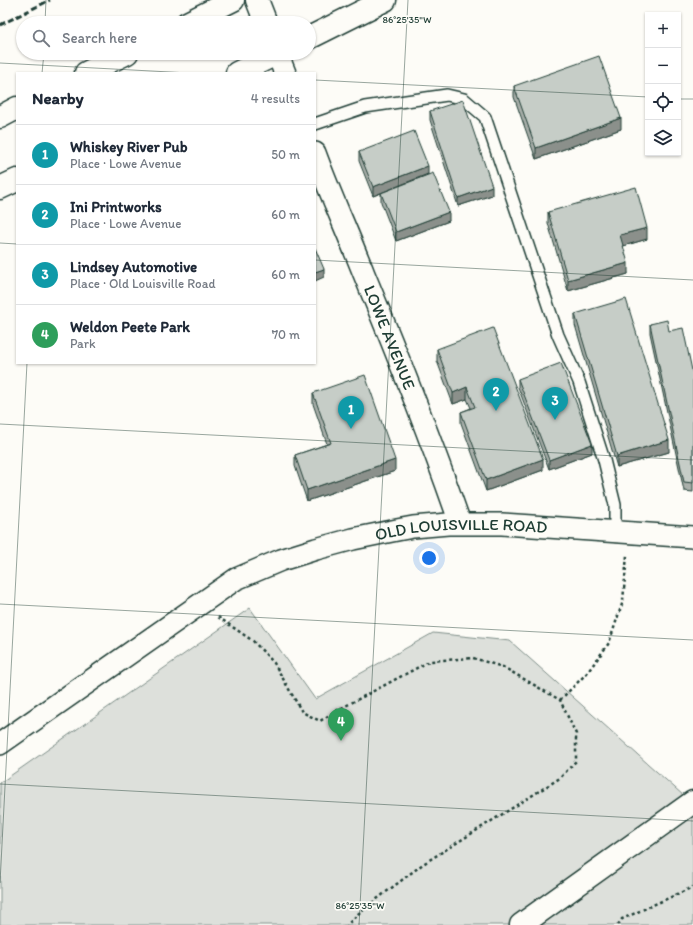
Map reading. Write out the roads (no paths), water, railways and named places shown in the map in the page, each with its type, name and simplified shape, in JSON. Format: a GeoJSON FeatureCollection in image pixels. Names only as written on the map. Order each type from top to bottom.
{"type":"FeatureCollection","features":[{"type":"Feature","properties":{"kind":"main road"},"geometry":{"type":"LineString","coordinates":[[201,16],[233,0]]}},
{"type":"Feature","properties":{"kind":"main road"},"geometry":{"type":"LineString","coordinates":[[257,0],[263,16]]}},
{"type":"Feature","properties":{"kind":"main road"},"geometry":{"type":"LineString","coordinates":[[316,34],[385,0]]}},
{"type":"Feature","properties":{"kind":"main road"},"geometry":{"type":"LineString","coordinates":[[88,72],[113,60]]}},
{"type":"Feature","properties":{"kind":"main road"},"geometry":{"type":"LineString","coordinates":[[239,72],[263,60]]}},
{"type":"Feature","properties":{"kind":"main road"},"geometry":{"type":"LineString","coordinates":[[0,117],[16,109]]}},
{"type":"Feature","properties":{"kind":"main road"},"geometry":{"type":"LineString","coordinates":[[0,188],[16,180]]}},
{"type":"Feature","properties":{"kind":"main road"},"geometry":{"type":"LineString","coordinates":[[521,925],[693,802]]}},
{"type":"Feature","properties":{"kind":"street"},"geometry":{"type":"LineString","coordinates":[[280,60],[285,72]]}},
{"type":"Feature","properties":{"kind":"street","name":"LOWE AVENUE"},"geometry":{"type":"LineString","coordinates":[[316,156],[415,402],[444,476],[460,523]]}},
{"type":"Feature","properties":{"kind":"street","name":"OLD LOUISVILLE ROAD"},"geometry":{"type":"LineString","coordinates":[[0,744],[236,579],[281,560],[316,549],[353,539],[413,527],[460,523],[502,524],[693,538]]}},
{"type":"Feature","properties":{"kind":"lane"},"geometry":{"type":"LineString","coordinates":[[316,124],[365,107],[447,95],[464,99],[485,117],[558,335],[579,382],[604,460],[615,505],[615,532]]}},
{"type":"Feature","properties":{"kind":"railway"},"geometry":{"type":"LineString","coordinates":[[18,16],[50,0]]}},
{"type":"Feature","properties":{"kind":"railway"},"geometry":{"type":"LineString","coordinates":[[0,25],[16,17]]}},
{"type":"Feature","properties":{"kind":"place","name":"Ini Printworks"},"geometry":{"type":"Point","coordinates":[496,411]}},
{"type":"Feature","properties":{"kind":"place","name":"Lindsey Automotive"},"geometry":{"type":"Point","coordinates":[555,420]}},
{"type":"Feature","properties":{"kind":"place","name":"Whiskey River Pub"},"geometry":{"type":"Point","coordinates":[351,429]}},
{"type":"Feature","properties":{"kind":"place","name":"Weldon Peete Park"},"geometry":{"type":"Point","coordinates":[341,741]}}]}
